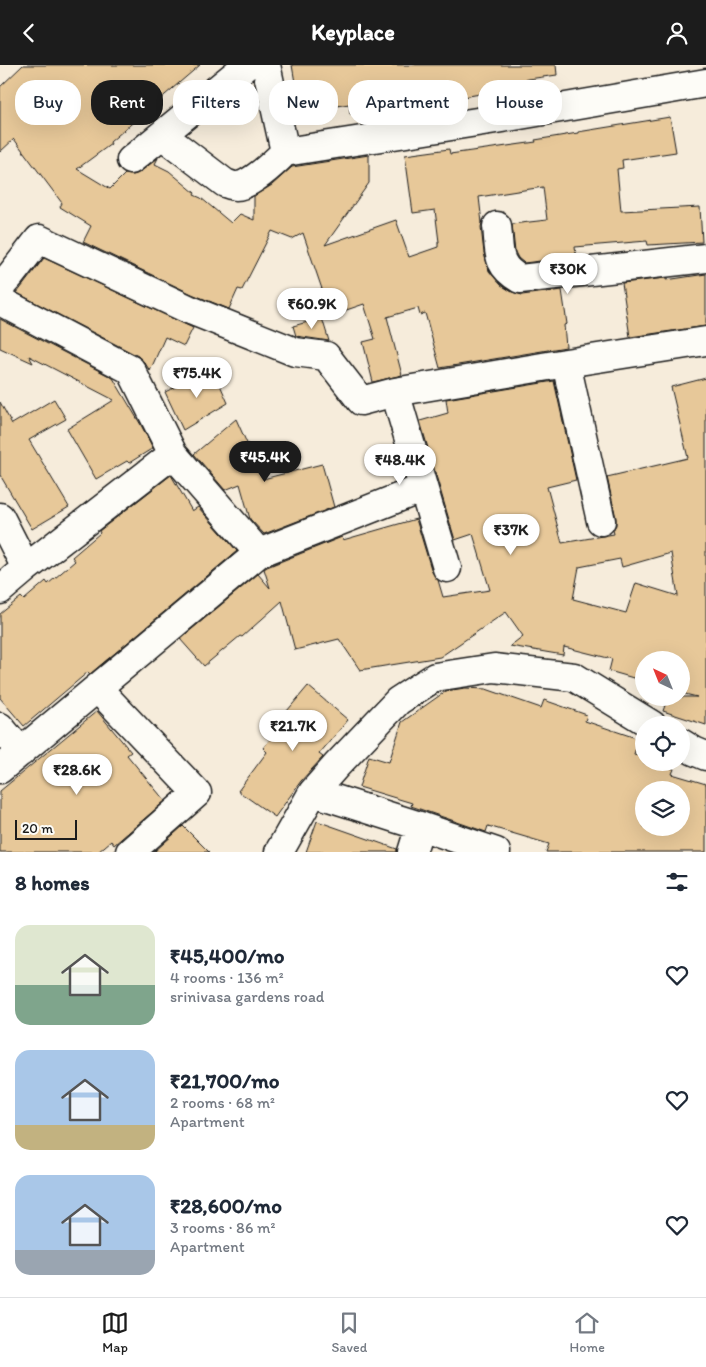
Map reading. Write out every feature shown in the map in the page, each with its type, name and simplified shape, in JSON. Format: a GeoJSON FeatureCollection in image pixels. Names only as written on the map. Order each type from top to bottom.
{"type":"FeatureCollection","features":[{"type":"Feature","properties":{"kind":"street"},"geometry":{"type":"LineString","coordinates":[[131,159],[247,65]]}},
{"type":"Feature","properties":{"kind":"street"},"geometry":{"type":"LineString","coordinates":[[266,65],[285,152]]}},
{"type":"Feature","properties":{"kind":"street"},"geometry":{"type":"LineString","coordinates":[[162,135],[225,183],[236,186],[248,182],[272,166],[285,152],[496,119],[706,83]]}},
{"type":"Feature","properties":{"kind":"street"},"geometry":{"type":"LineString","coordinates":[[497,226],[501,261],[505,269],[520,279],[706,258]]}},
{"type":"Feature","properties":{"kind":"street"},"geometry":{"type":"LineString","coordinates":[[0,287],[39,239],[188,309],[295,352],[326,356],[361,401],[395,392],[706,341]]}},
{"type":"Feature","properties":{"kind":"street"},"geometry":{"type":"LineString","coordinates":[[0,301],[131,370],[173,454],[259,553]]}},
{"type":"Feature","properties":{"kind":"street"},"geometry":{"type":"LineString","coordinates":[[566,363],[601,521]]}},
{"type":"Feature","properties":{"kind":"street"},"geometry":{"type":"LineString","coordinates":[[395,392],[447,569]]}},
{"type":"Feature","properties":{"kind":"street"},"geometry":{"type":"LineString","coordinates":[[0,590],[173,454]]}},
{"type":"Feature","properties":{"kind":"street"},"geometry":{"type":"LineString","coordinates":[[0,769],[259,553],[423,488]]}},
{"type":"Feature","properties":{"kind":"street"},"geometry":{"type":"LineString","coordinates":[[0,517],[26,568]]}},
{"type":"Feature","properties":{"kind":"street"},"geometry":{"type":"LineString","coordinates":[[279,852],[313,793],[336,766],[398,701],[435,677],[494,668],[574,677],[637,716]]}},
{"type":"Feature","properties":{"kind":"street"},"geometry":{"type":"LineString","coordinates":[[98,689],[197,793],[130,852]]}},
{"type":"Feature","properties":{"kind":"street"},"geometry":{"type":"LineString","coordinates":[[0,727],[21,752]]}},
{"type":"Feature","properties":{"kind":"street"},"geometry":{"type":"LineString","coordinates":[[690,749],[706,756]]}},
{"type":"Feature","properties":{"kind":"street"},"geometry":{"type":"LineString","coordinates":[[313,793],[496,852]]}},
{"type":"Feature","properties":{"kind":"street"},"geometry":{"type":"LineString","coordinates":[[412,852],[420,826]]}},
{"type":"Feature","properties":{"kind":"building"},"geometry":{"type":"Polygon","coordinates":[[[23,65],[200,65],[182,80],[173,80],[173,88],[163,97],[163,80],[91,80],[91,125],[130,125],[110,142],[111,144],[77,169],[110,189],[125,174],[133,175],[140,172],[158,158],[155,164],[169,171],[195,193],[194,195],[201,198],[231,223],[240,214],[254,220],[254,196],[272,185],[292,167],[369,155],[369,183],[325,245],[396,220],[409,257],[438,247],[439,242],[435,210],[413,213],[405,155],[449,149],[450,154],[536,142],[535,140],[670,117],[676,152],[622,160],[623,168],[617,169],[621,211],[700,207],[702,242],[648,245],[647,241],[575,247],[576,255],[524,263],[515,252],[512,224],[547,220],[543,187],[479,197],[484,253],[489,271],[501,285],[512,292],[522,295],[562,290],[567,324],[564,325],[566,347],[440,368],[425,313],[420,315],[418,308],[387,317],[402,375],[373,382],[363,342],[375,339],[364,304],[323,318],[316,295],[323,292],[303,233],[292,239],[272,231],[242,290],[238,289],[229,309],[194,295],[83,242],[91,226],[60,207],[62,203],[14,139],[0,152],[0,87],[23,65]]]}},
{"type":"Feature","properties":{"kind":"building"},"geometry":{"type":"Polygon","coordinates":[[[292,65],[556,65],[557,75],[521,80],[478,80],[478,94],[468,96],[468,80],[348,80],[348,104],[338,106],[338,80],[295,80],[292,65]]]}},
{"type":"Feature","properties":{"kind":"building"},"geometry":{"type":"Polygon","coordinates":[[[44,258],[193,328],[184,346],[165,337],[150,371],[138,356],[17,293],[44,258]]]}},
{"type":"Feature","properties":{"kind":"building"},"geometry":{"type":"Polygon","coordinates":[[[706,274],[706,326],[630,337],[622,283],[666,278],[666,280],[706,274]]]}},
{"type":"Feature","properties":{"kind":"building"},"geometry":{"type":"Polygon","coordinates":[[[322,318],[329,341],[296,336],[293,326],[322,318]]]}},
{"type":"Feature","properties":{"kind":"building"},"geometry":{"type":"Polygon","coordinates":[[[0,319],[113,378],[153,448],[129,463],[127,461],[96,479],[67,429],[114,400],[29,356],[33,363],[0,348],[0,319]]]}},
{"type":"Feature","properties":{"kind":"building"},"geometry":{"type":"Polygon","coordinates":[[[213,369],[228,403],[183,430],[165,392],[213,369]]]}},
{"type":"Feature","properties":{"kind":"building"},"geometry":{"type":"Polygon","coordinates":[[[706,378],[706,725],[690,720],[690,716],[678,716],[663,711],[665,706],[690,706],[690,697],[697,697],[690,695],[690,651],[635,651],[635,678],[609,671],[612,659],[564,647],[563,655],[510,646],[523,636],[506,612],[440,657],[360,670],[339,639],[295,650],[282,601],[242,637],[240,636],[204,666],[180,639],[258,574],[270,588],[264,569],[267,567],[342,537],[343,540],[416,519],[432,572],[438,580],[443,597],[490,590],[473,534],[455,540],[420,421],[448,413],[446,399],[554,381],[576,480],[547,487],[562,543],[614,534],[616,518],[607,477],[688,458],[671,387],[706,378]],[[671,553],[622,567],[620,559],[579,567],[573,599],[626,613],[636,583],[678,596],[671,553]]]}},
{"type":"Feature","properties":{"kind":"building"},"geometry":{"type":"Polygon","coordinates":[[[54,399],[66,419],[29,440],[69,507],[32,529],[0,475],[0,402],[12,424],[54,399]]]}},
{"type":"Feature","properties":{"kind":"building"},"geometry":{"type":"Polygon","coordinates":[[[236,419],[263,479],[322,464],[334,507],[264,534],[250,519],[240,484],[225,490],[194,454],[236,419]]]}},
{"type":"Feature","properties":{"kind":"building"},"geometry":{"type":"Polygon","coordinates":[[[171,475],[192,511],[198,507],[237,551],[90,674],[88,672],[24,726],[0,698],[0,614],[21,597],[24,600],[46,581],[48,584],[75,561],[72,557],[100,533],[99,531],[171,475]]]}},
{"type":"Feature","properties":{"kind":"building"},"geometry":{"type":"Polygon","coordinates":[[[308,686],[348,720],[319,754],[323,757],[301,781],[275,817],[238,791],[267,752],[263,748],[291,714],[287,711],[308,686]]]}},
{"type":"Feature","properties":{"kind":"building"},"geometry":{"type":"Polygon","coordinates":[[[465,688],[486,689],[541,708],[544,700],[587,715],[585,721],[635,738],[635,771],[673,771],[672,774],[706,784],[706,852],[546,852],[549,844],[488,826],[486,832],[411,806],[412,803],[359,787],[369,756],[389,762],[402,722],[446,691],[465,688]]]}},
{"type":"Feature","properties":{"kind":"building"},"geometry":{"type":"Polygon","coordinates":[[[97,711],[131,752],[127,755],[165,801],[114,845],[111,841],[98,852],[0,852],[0,791],[97,711]]]}},
{"type":"Feature","properties":{"kind":"building"},"geometry":{"type":"Polygon","coordinates":[[[317,821],[397,849],[397,852],[306,852],[317,821]]]}},
{"type":"Feature","properties":{"kind":"building"},"geometry":{"type":"Polygon","coordinates":[[[183,826],[209,852],[155,851],[183,826]]]}}]}
